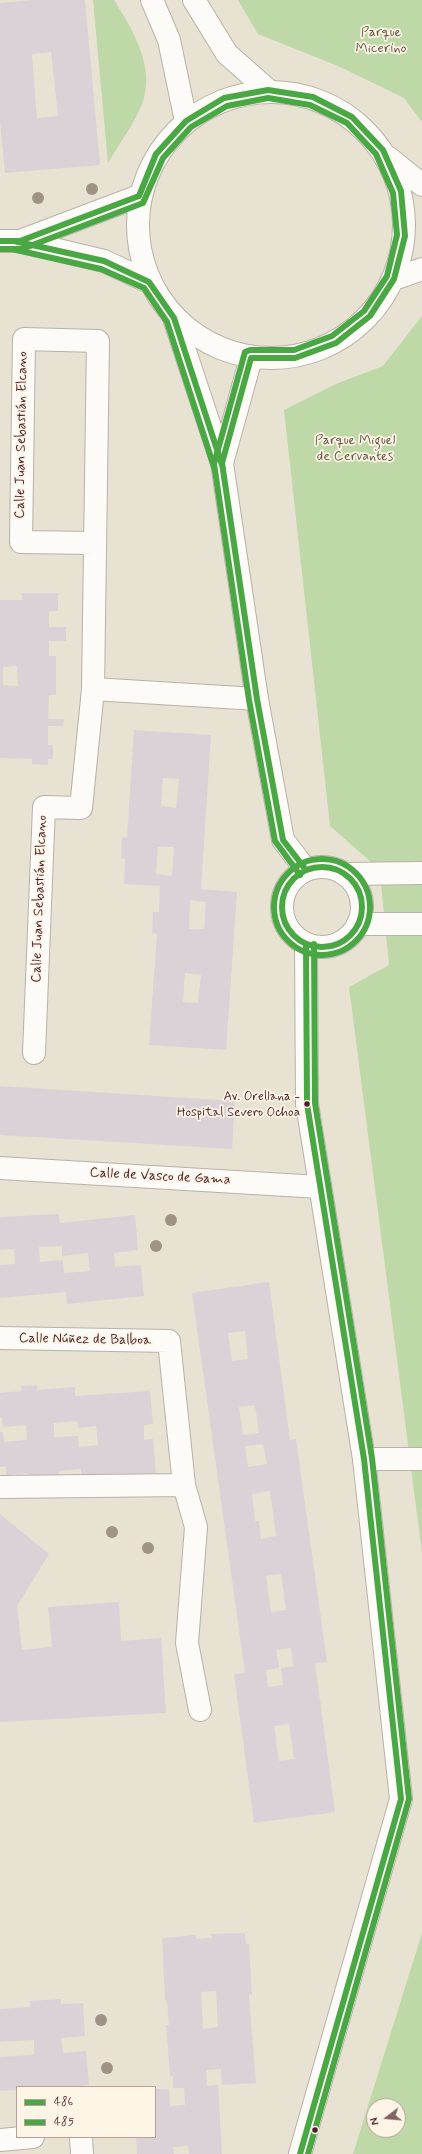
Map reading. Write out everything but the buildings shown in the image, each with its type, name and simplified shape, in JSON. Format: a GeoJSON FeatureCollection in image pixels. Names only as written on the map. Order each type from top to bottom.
{"type":"FeatureCollection","features":[{"type":"Feature","properties":{"kind":"main road"},"geometry":{"type":"LineString","coordinates":[[152,0],[169,40],[186,121]]}},
{"type":"Feature","properties":{"kind":"main road"},"geometry":{"type":"LineString","coordinates":[[194,0],[227,54],[268,90]]}},
{"type":"Feature","properties":{"kind":"main road"},"geometry":{"type":"LineString","coordinates":[[306,870],[282,840],[257,699],[222,462],[174,318],[149,282],[137,240],[139,196],[156,154],[186,121],[224,98],[268,90],[312,96],[352,117],[384,154],[422,185]]}},
{"type":"Feature","properties":{"kind":"main road"},"geometry":{"type":"LineString","coordinates":[[174,318],[209,345],[251,358],[295,358],[336,343],[370,316],[394,279],[405,236],[401,191],[384,154]]}},
{"type":"Feature","properties":{"kind":"main road"},"geometry":{"type":"LineString","coordinates":[[10,241],[139,196]]}},
{"type":"Feature","properties":{"kind":"main road"},"geometry":{"type":"LineString","coordinates":[[10,241],[104,260],[149,282]]}},
{"type":"Feature","properties":{"kind":"main road"},"geometry":{"type":"LineString","coordinates":[[394,279],[422,269]]}},
{"type":"Feature","properties":{"kind":"main road","name":"Calle Juan Sebastián Elcano"},"geometry":{"type":"LineString","coordinates":[[34,1053],[44,807],[81,808],[93,689],[98,341],[24,340],[21,542],[95,543]]}},
{"type":"Feature","properties":{"kind":"main road"},"geometry":{"type":"LineString","coordinates":[[222,462],[251,358]]}},
{"type":"Feature","properties":{"kind":"main road"},"geometry":{"type":"LineString","coordinates":[[93,689],[257,699]]}},
{"type":"Feature","properties":{"kind":"main road"},"geometry":{"type":"LineString","coordinates":[[318,867],[332,868],[344,874],[354,882],[360,894],[362,907],[358,924],[354,932],[344,941],[332,947],[319,948],[306,944],[295,937],[287,927],[282,914],[282,901],[287,888],[294,878],[306,870],[318,867]]}},
{"type":"Feature","properties":{"kind":"main road"},"geometry":{"type":"LineString","coordinates":[[344,874],[422,873]]}},
{"type":"Feature","properties":{"kind":"main road"},"geometry":{"type":"LineString","coordinates":[[358,924],[422,924]]}},
{"type":"Feature","properties":{"kind":"main road"},"geometry":{"type":"LineString","coordinates":[[300,2154],[401,1799],[364,1459],[307,1104],[306,944]]}},
{"type":"Feature","properties":{"kind":"main road","name":"Calle de Vasco de Gama"},"geometry":{"type":"LineString","coordinates":[[0,1168],[320,1187]]}},
{"type":"Feature","properties":{"kind":"main road","name":"Calle Núñez de Balboa"},"geometry":{"type":"LineString","coordinates":[[0,1338],[169,1341],[184,1485]]}},
{"type":"Feature","properties":{"kind":"main road"},"geometry":{"type":"LineString","coordinates":[[364,1459],[422,1459]]}},
{"type":"Feature","properties":{"kind":"main road"},"geometry":{"type":"LineString","coordinates":[[0,1487],[184,1485],[196,1527],[187,1643],[200,1710]]}},
{"type":"Feature","properties":{"kind":"main road"},"geometry":{"type":"LineString","coordinates":[[0,2140],[22,2138]]}},
{"type":"Feature","properties":{"kind":"main road"},"geometry":{"type":"LineString","coordinates":[[81,2138],[82,2154]]}},
{"type":"Feature","properties":{"kind":"green space"},"geometry":{"type":"Polygon","coordinates":[[[93,0],[114,0],[134,34],[146,72],[146,85],[141,107],[133,123],[108,163],[93,0]]]}},
{"type":"Feature","properties":{"kind":"green space","name":"Parque Micerino"},"geometry":{"type":"Polygon","coordinates":[[[238,0],[422,0],[422,122],[404,98],[338,66],[258,34],[238,0]]]}},
{"type":"Feature","properties":{"kind":"green space","name":"Parque Miguel de Cervantes"},"geometry":{"type":"Polygon","coordinates":[[[422,316],[422,1553],[349,987],[389,965],[380,873],[379,869],[330,826],[284,410],[336,384],[383,366],[422,316]]]}},
{"type":"Feature","properties":{"kind":"green space"},"geometry":{"type":"Polygon","coordinates":[[[422,1933],[422,2154],[353,2154],[366,2112],[366,2138],[406,2138],[406,2098],[370,2098],[422,1933]]]}},
{"type":"Feature","properties":{"kind":"transit line","name":"486"},"geometry":{"type":"LineString","coordinates":[[0,241],[20,241],[139,196],[156,154],[186,121],[224,98],[268,90],[313,97],[352,117],[383,150],[401,191],[405,236],[394,279],[370,316],[336,343],[295,358],[251,358],[222,463],[257,699],[283,840],[306,870]]}},
{"type":"Feature","properties":{"kind":"transit line","name":"485"},"geometry":{"type":"LineString","coordinates":[[0,249],[22,249],[143,203],[163,158],[191,127],[227,106],[268,98],[310,105],[347,123],[376,154],[393,193],[397,235],[387,276],[364,311],[332,336],[294,350],[250,350],[245,352],[214,464],[249,700],[275,841],[300,875]]}},
{"type":"Feature","properties":{"kind":"transit line","name":"486"},"geometry":{"type":"LineString","coordinates":[[14,241],[104,261],[149,282],[174,318],[223,468]]}},
{"type":"Feature","properties":{"kind":"transit line","name":"485"},"geometry":{"type":"LineString","coordinates":[[12,249],[101,269],[144,288],[167,322],[215,470]]}},
{"type":"Feature","properties":{"kind":"transit line","name":"485"},"geometry":{"type":"LineString","coordinates":[[322,859],[340,863],[349,867],[356,873],[362,880],[366,889],[370,907],[366,925],[362,934],[356,941],[349,947],[340,951],[322,955],[304,951],[295,947],[288,941],[282,934],[278,925],[274,907],[278,889],[282,880],[288,873],[295,867],[304,863],[322,859]]}},
{"type":"Feature","properties":{"kind":"transit line","name":"486"},"geometry":{"type":"LineString","coordinates":[[322,867],[337,870],[350,879],[359,892],[362,907],[359,922],[350,935],[337,944],[322,947],[307,944],[294,935],[285,922],[282,907],[285,892],[294,879],[307,870],[322,867]]}},
{"type":"Feature","properties":{"kind":"transit line","name":"486"},"geometry":{"type":"LineString","coordinates":[[300,2154],[401,1799],[364,1459],[307,1104],[306,944]]}},
{"type":"Feature","properties":{"kind":"transit line","name":"485"},"geometry":{"type":"LineString","coordinates":[[308,2154],[409,1799],[372,1458],[315,1103],[314,944]]}},
{"type":"Feature","properties":{"kind":"place","name":"Av. Orellana - Hospital Severo Ochoa"},"geometry":{"type":"Point","coordinates":[307,1104]}}]}
